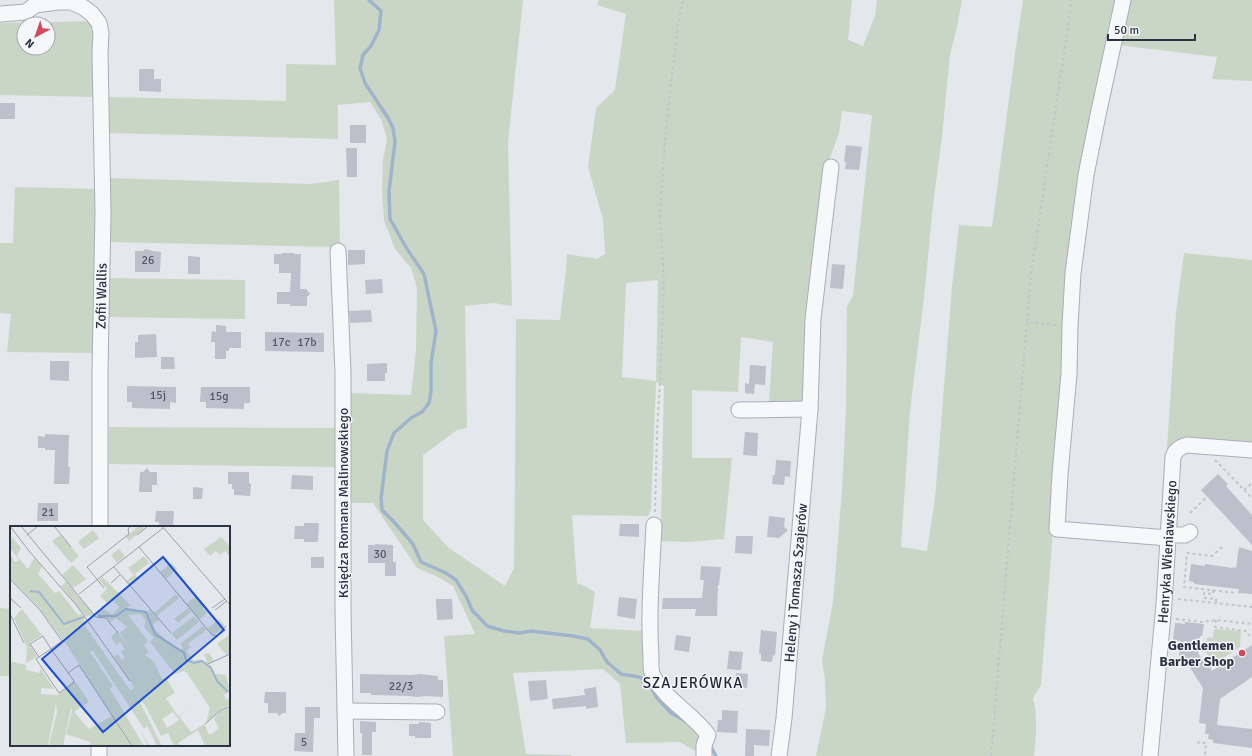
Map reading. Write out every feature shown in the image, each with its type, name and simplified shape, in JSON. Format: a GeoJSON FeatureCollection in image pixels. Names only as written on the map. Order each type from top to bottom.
{"type":"FeatureCollection","features":[{"type":"Feature","properties":{"kind":"street"},"geometry":{"type":"LineString","coordinates":[[1123,0],[1086,174],[1074,274],[1070,326],[1069,374],[1060,474],[1057,529],[1168,536],[1185,535],[1190,532]]}},
{"type":"Feature","properties":{"kind":"street","name":"Zofii Wallis"},"geometry":{"type":"LineString","coordinates":[[0,14],[26,12],[35,5],[71,2],[83,7],[92,14],[99,23],[101,33],[103,213],[100,371],[100,526]]}},
{"type":"Feature","properties":{"kind":"street","name":"Heleny i Tomasza Szajerów"},"geometry":{"type":"LineString","coordinates":[[779,756],[784,718],[810,409],[813,319],[831,167]]}},
{"type":"Feature","properties":{"kind":"street","name":"Księdza Romana Malinowskiego"},"geometry":{"type":"LineString","coordinates":[[338,251],[343,373],[343,612],[346,756]]}},
{"type":"Feature","properties":{"kind":"street"},"geometry":{"type":"LineString","coordinates":[[739,410],[810,409]]}},
{"type":"Feature","properties":{"kind":"street","name":"Henryka Wieniawskiego"},"geometry":{"type":"LineString","coordinates":[[1150,756],[1165,598],[1174,452],[1187,445],[1252,450]]}},
{"type":"Feature","properties":{"kind":"street"},"geometry":{"type":"LineString","coordinates":[[654,525],[650,617],[652,676],[663,692],[692,717],[708,735],[704,745],[704,756]]}},
{"type":"Feature","properties":{"kind":"street"},"geometry":{"type":"LineString","coordinates":[[345,711],[437,712]]}},
{"type":"Feature","properties":{"kind":"path"},"geometry":{"type":"LineString","coordinates":[[654,525],[664,282],[660,215],[665,138],[678,24],[683,0]]}},
{"type":"Feature","properties":{"kind":"path"},"geometry":{"type":"LineString","coordinates":[[991,756],[1031,274],[1072,0]]}},
{"type":"Feature","properties":{"kind":"path"},"geometry":{"type":"LineString","coordinates":[[1028,322],[1070,326]]}},
{"type":"Feature","properties":{"kind":"path"},"geometry":{"type":"LineString","coordinates":[[1212,457],[1252,498]]}},
{"type":"Feature","properties":{"kind":"path"},"geometry":{"type":"LineString","coordinates":[[1244,490],[1252,483]]}},
{"type":"Feature","properties":{"kind":"path"},"geometry":{"type":"LineString","coordinates":[[1190,513],[1209,496]]}},
{"type":"Feature","properties":{"kind":"path"},"geometry":{"type":"LineString","coordinates":[[1222,546],[1212,556],[1187,553],[1184,587],[1236,593]]}},
{"type":"Feature","properties":{"kind":"path"},"geometry":{"type":"LineString","coordinates":[[1213,590],[1213,594],[1204,593],[1204,598],[1216,599],[1216,603]]}},
{"type":"Feature","properties":{"kind":"path"},"geometry":{"type":"LineString","coordinates":[[1165,598],[1252,607]]}},
{"type":"Feature","properties":{"kind":"path"},"geometry":{"type":"LineString","coordinates":[[1163,617],[1203,622],[1216,620],[1252,624]]}},
{"type":"Feature","properties":{"kind":"path"},"geometry":{"type":"LineString","coordinates":[[1216,620],[1215,627],[1246,630],[1252,639]]}},
{"type":"Feature","properties":{"kind":"path"},"geometry":{"type":"LineString","coordinates":[[1198,744],[1199,742],[1206,743],[1205,756]]}},
{"type":"Feature","properties":{"kind":"green space"},"geometry":{"type":"Polygon","coordinates":[[[334,0],[523,0],[508,142],[512,306],[494,303],[465,306],[467,428],[457,430],[423,455],[423,520],[449,548],[505,586],[514,568],[516,319],[560,320],[567,254],[597,259],[605,254],[603,219],[588,167],[596,108],[615,90],[626,14],[597,5],[599,0],[852,0],[848,40],[863,46],[875,16],[877,0],[962,0],[950,54],[924,298],[910,411],[901,547],[927,551],[935,499],[952,287],[959,225],[992,227],[1023,0],[1120,0],[1068,338],[1041,685],[1033,698],[1036,719],[1034,756],[816,756],[826,708],[825,680],[822,660],[833,602],[842,490],[846,410],[847,306],[853,296],[872,115],[842,111],[839,133],[830,158],[821,205],[806,403],[769,403],[773,342],[741,337],[738,392],[692,390],[692,458],[732,458],[724,539],[688,542],[658,541],[661,522],[664,386],[656,382],[651,510],[648,516],[572,515],[577,583],[595,592],[590,628],[646,631],[647,666],[702,732],[698,740],[698,752],[679,742],[626,743],[620,684],[603,669],[513,673],[526,754],[571,756],[453,756],[444,636],[475,634],[453,586],[440,578],[417,568],[373,503],[347,503],[347,393],[411,395],[416,350],[417,288],[411,268],[395,249],[384,221],[382,192],[383,159],[387,139],[381,119],[370,102],[338,105],[338,139],[108,133],[109,97],[286,101],[286,64],[336,65],[334,0]],[[658,280],[626,283],[622,377],[656,381],[658,280]]]}},
{"type":"Feature","properties":{"kind":"green space"},"geometry":{"type":"Polygon","coordinates":[[[1127,0],[1252,0],[1252,81],[1212,79],[1217,57],[1118,45],[1127,0]]]}},
{"type":"Feature","properties":{"kind":"green space"},"geometry":{"type":"Polygon","coordinates":[[[94,21],[93,39],[97,97],[0,95],[0,23],[16,23],[16,56],[56,56],[56,22],[94,21]]]}},
{"type":"Feature","properties":{"kind":"green space"},"geometry":{"type":"Polygon","coordinates":[[[109,178],[310,184],[339,180],[340,247],[109,242],[109,178]]]}},
{"type":"Feature","properties":{"kind":"green space"},"geometry":{"type":"Polygon","coordinates":[[[15,187],[99,189],[95,353],[7,352],[11,314],[0,313],[0,243],[13,243],[15,187]]]}},
{"type":"Feature","properties":{"kind":"green space"},"geometry":{"type":"Polygon","coordinates":[[[1184,253],[1252,260],[1252,444],[1185,438],[1167,449],[1176,313],[1184,253]]]}},
{"type":"Feature","properties":{"kind":"green space"},"geometry":{"type":"Polygon","coordinates":[[[107,278],[245,280],[245,319],[104,317],[107,278]]]}},
{"type":"Feature","properties":{"kind":"green space"},"geometry":{"type":"Polygon","coordinates":[[[109,427],[337,428],[338,467],[109,464],[109,427]]]}},
{"type":"Feature","properties":{"kind":"green space"},"geometry":{"type":"Polygon","coordinates":[[[0,608],[10,609],[10,676],[0,676],[0,608]]]}},
{"type":"Feature","properties":{"kind":"green space"},"geometry":{"type":"Polygon","coordinates":[[[1214,629],[1241,631],[1240,647],[1214,664],[1205,651],[1207,637],[1213,638],[1214,629]]]}},
{"type":"Feature","properties":{"kind":"building"},"geometry":{"type":"Polygon","coordinates":[[[139,69],[154,69],[154,79],[161,79],[161,92],[139,91],[139,69]]]}},
{"type":"Feature","properties":{"kind":"building"},"geometry":{"type":"Polygon","coordinates":[[[0,103],[15,103],[15,119],[0,119],[0,103]]]}},
{"type":"Feature","properties":{"kind":"building"},"geometry":{"type":"Polygon","coordinates":[[[350,125],[366,125],[366,143],[350,143],[350,125]]]}},
{"type":"Feature","properties":{"kind":"building"},"geometry":{"type":"Polygon","coordinates":[[[846,145],[862,147],[859,170],[845,169],[846,162],[844,162],[846,145]]]}},
{"type":"Feature","properties":{"kind":"building"},"geometry":{"type":"Polygon","coordinates":[[[346,148],[357,148],[357,177],[347,177],[346,148]]]}},
{"type":"Feature","properties":{"kind":"building"},"geometry":{"type":"Polygon","coordinates":[[[145,249],[161,252],[160,272],[135,272],[135,251],[143,251],[145,249]]]}},
{"type":"Feature","properties":{"kind":"building"},"geometry":{"type":"Polygon","coordinates":[[[348,250],[365,250],[365,264],[348,265],[348,250]]]}},
{"type":"Feature","properties":{"kind":"building"},"geometry":{"type":"Polygon","coordinates":[[[274,254],[301,254],[300,289],[306,289],[310,294],[307,297],[307,306],[277,304],[277,292],[290,292],[291,273],[279,273],[279,264],[274,264],[274,254]]]}},
{"type":"Feature","properties":{"kind":"building"},"geometry":{"type":"Polygon","coordinates":[[[188,256],[200,257],[200,274],[188,274],[188,256]]]}},
{"type":"Feature","properties":{"kind":"building"},"geometry":{"type":"Polygon","coordinates":[[[832,264],[845,265],[843,289],[830,288],[832,264]]]}},
{"type":"Feature","properties":{"kind":"building"},"geometry":{"type":"Polygon","coordinates":[[[382,279],[383,293],[366,294],[365,280],[382,279]]]}},
{"type":"Feature","properties":{"kind":"building"},"geometry":{"type":"Polygon","coordinates":[[[371,310],[372,322],[350,323],[349,311],[371,310]]]}},
{"type":"Feature","properties":{"kind":"building"},"geometry":{"type":"Polygon","coordinates":[[[216,325],[226,326],[226,332],[241,332],[241,348],[229,348],[229,351],[226,351],[226,359],[215,359],[215,342],[211,342],[212,331],[216,332],[216,325]]]}},
{"type":"Feature","properties":{"kind":"building"},"geometry":{"type":"Polygon","coordinates":[[[265,332],[324,333],[324,352],[265,351],[265,332]]]}},
{"type":"Feature","properties":{"kind":"building"},"geometry":{"type":"Polygon","coordinates":[[[156,334],[157,357],[135,358],[135,342],[138,342],[138,335],[156,334]]]}},
{"type":"Feature","properties":{"kind":"building"},"geometry":{"type":"Polygon","coordinates":[[[161,357],[174,357],[175,369],[161,369],[161,357]]]}},
{"type":"Feature","properties":{"kind":"building"},"geometry":{"type":"Polygon","coordinates":[[[50,361],[69,361],[69,381],[50,380],[50,361]]]}},
{"type":"Feature","properties":{"kind":"building"},"geometry":{"type":"Polygon","coordinates":[[[387,363],[385,381],[367,381],[367,364],[387,363]]]}},
{"type":"Feature","properties":{"kind":"building"},"geometry":{"type":"Polygon","coordinates":[[[750,365],[766,366],[765,385],[755,384],[754,394],[745,393],[745,383],[749,384],[750,365]]]}},
{"type":"Feature","properties":{"kind":"building"},"geometry":{"type":"Polygon","coordinates":[[[127,386],[176,387],[176,403],[170,402],[170,409],[132,408],[132,402],[127,402],[127,386]]]}},
{"type":"Feature","properties":{"kind":"building"},"geometry":{"type":"Polygon","coordinates":[[[201,387],[250,387],[250,403],[244,403],[244,409],[206,408],[206,402],[200,402],[201,387]]]}},
{"type":"Feature","properties":{"kind":"building"},"geometry":{"type":"Polygon","coordinates":[[[745,432],[758,433],[757,456],[743,455],[745,432]]]}},
{"type":"Feature","properties":{"kind":"building"},"geometry":{"type":"Polygon","coordinates":[[[45,434],[69,435],[69,484],[54,484],[55,450],[38,448],[38,436],[45,437],[45,434]]]}},
{"type":"Feature","properties":{"kind":"building"},"geometry":{"type":"Polygon","coordinates":[[[776,460],[791,461],[790,477],[785,476],[784,485],[772,484],[773,475],[775,475],[776,460]]]}},
{"type":"Feature","properties":{"kind":"building"},"geometry":{"type":"Polygon","coordinates":[[[147,468],[150,472],[157,472],[157,485],[152,485],[152,492],[139,492],[140,472],[143,472],[147,468]]]}},
{"type":"Feature","properties":{"kind":"building"},"geometry":{"type":"Polygon","coordinates":[[[228,472],[249,472],[249,483],[251,484],[250,496],[234,495],[232,484],[228,484],[228,472]]]}},
{"type":"Feature","properties":{"kind":"building"},"geometry":{"type":"Polygon","coordinates":[[[1218,474],[1228,484],[1226,486],[1252,515],[1252,545],[1201,490],[1218,474]]]}},
{"type":"Feature","properties":{"kind":"building"},"geometry":{"type":"Polygon","coordinates":[[[292,475],[313,476],[313,490],[291,489],[292,475]]]}},
{"type":"Feature","properties":{"kind":"building"},"geometry":{"type":"Polygon","coordinates":[[[193,487],[203,488],[202,499],[193,499],[193,487]]]}},
{"type":"Feature","properties":{"kind":"building"},"geometry":{"type":"Polygon","coordinates":[[[38,503],[58,503],[58,521],[37,521],[38,503]]]}},
{"type":"Feature","properties":{"kind":"building"},"geometry":{"type":"Polygon","coordinates":[[[156,511],[174,511],[173,526],[159,526],[159,522],[155,522],[156,511]]]}},
{"type":"Feature","properties":{"kind":"building"},"geometry":{"type":"Polygon","coordinates":[[[769,516],[785,518],[784,527],[788,530],[779,538],[767,537],[769,516]]]}},
{"type":"Feature","properties":{"kind":"building"},"geometry":{"type":"Polygon","coordinates":[[[304,523],[319,523],[318,542],[304,542],[304,539],[294,539],[295,526],[304,526],[304,523]]]}},
{"type":"Feature","properties":{"kind":"building"},"geometry":{"type":"Polygon","coordinates":[[[620,524],[639,524],[639,537],[619,536],[620,524]]]}},
{"type":"Feature","properties":{"kind":"building"},"geometry":{"type":"Polygon","coordinates":[[[736,536],[753,536],[752,554],[735,553],[736,536]]]}},
{"type":"Feature","properties":{"kind":"building"},"geometry":{"type":"Polygon","coordinates":[[[368,545],[393,545],[393,562],[396,562],[396,576],[385,576],[385,563],[368,563],[368,545]]]}},
{"type":"Feature","properties":{"kind":"building"},"geometry":{"type":"Polygon","coordinates":[[[1239,547],[1252,551],[1252,594],[1238,593],[1239,589],[1194,584],[1194,582],[1189,581],[1191,564],[1205,566],[1205,564],[1236,568],[1239,547]]]}},
{"type":"Feature","properties":{"kind":"building"},"geometry":{"type":"Polygon","coordinates":[[[311,557],[324,557],[324,568],[311,568],[311,557]]]}},
{"type":"Feature","properties":{"kind":"building"},"geometry":{"type":"Polygon","coordinates":[[[701,566],[721,567],[718,585],[717,616],[695,616],[696,609],[662,609],[663,598],[702,598],[704,580],[700,580],[701,566]]]}},
{"type":"Feature","properties":{"kind":"building"},"geometry":{"type":"Polygon","coordinates":[[[619,597],[637,599],[635,619],[617,616],[619,597]]]}},
{"type":"Feature","properties":{"kind":"building"},"geometry":{"type":"Polygon","coordinates":[[[436,599],[452,599],[453,619],[437,620],[436,599]]]}},
{"type":"Feature","properties":{"kind":"building"},"geometry":{"type":"Polygon","coordinates":[[[1185,622],[1204,624],[1202,636],[1200,636],[1198,653],[1208,668],[1210,667],[1212,671],[1252,645],[1252,677],[1220,699],[1217,725],[1252,729],[1252,748],[1213,743],[1213,740],[1208,739],[1209,734],[1205,734],[1206,724],[1199,723],[1203,688],[1185,660],[1183,661],[1179,655],[1180,641],[1173,640],[1175,623],[1185,624],[1185,622]]]}},
{"type":"Feature","properties":{"kind":"building"},"geometry":{"type":"Polygon","coordinates":[[[761,630],[777,632],[775,656],[773,655],[772,662],[761,661],[761,654],[759,654],[761,630]]]}},
{"type":"Feature","properties":{"kind":"building"},"geometry":{"type":"Polygon","coordinates":[[[676,635],[691,637],[689,652],[674,650],[676,635]]]}},
{"type":"Feature","properties":{"kind":"building"},"geometry":{"type":"Polygon","coordinates":[[[729,651],[743,652],[741,670],[727,669],[729,651]]]}},
{"type":"Feature","properties":{"kind":"building"},"geometry":{"type":"Polygon","coordinates":[[[736,673],[748,674],[747,688],[735,687],[736,673]]]}},
{"type":"Feature","properties":{"kind":"building"},"geometry":{"type":"Polygon","coordinates":[[[360,674],[420,674],[438,676],[438,680],[443,680],[443,697],[371,695],[371,693],[360,693],[360,674]]]}},
{"type":"Feature","properties":{"kind":"building"},"geometry":{"type":"Polygon","coordinates":[[[546,680],[548,699],[530,701],[528,681],[546,680]]]}},
{"type":"Feature","properties":{"kind":"building"},"geometry":{"type":"Polygon","coordinates":[[[596,687],[598,707],[586,709],[586,706],[553,709],[552,699],[585,695],[584,689],[596,687]]]}},
{"type":"Feature","properties":{"kind":"building"},"geometry":{"type":"Polygon","coordinates":[[[265,692],[286,692],[286,713],[279,716],[277,713],[268,713],[268,703],[264,703],[265,692]]]}},
{"type":"Feature","properties":{"kind":"building"},"geometry":{"type":"Polygon","coordinates":[[[305,707],[320,707],[320,718],[314,718],[313,752],[294,751],[295,733],[305,733],[305,707]]]}},
{"type":"Feature","properties":{"kind":"building"},"geometry":{"type":"Polygon","coordinates":[[[722,710],[738,711],[737,733],[717,732],[718,720],[722,720],[722,710]]]}},
{"type":"Feature","properties":{"kind":"building"},"geometry":{"type":"Polygon","coordinates":[[[360,721],[376,722],[376,732],[372,732],[372,755],[362,755],[362,733],[360,733],[360,721]]]}},
{"type":"Feature","properties":{"kind":"building"},"geometry":{"type":"Polygon","coordinates":[[[419,722],[431,723],[431,738],[415,738],[415,736],[409,736],[409,724],[419,724],[419,722]]]}},
{"type":"Feature","properties":{"kind":"building"},"geometry":{"type":"Polygon","coordinates":[[[746,729],[770,730],[769,746],[754,745],[754,756],[745,756],[746,729]]]}},
{"type":"Feature","properties":{"kind":"waterway"},"geometry":{"type":"LineString","coordinates":[[369,0],[381,11],[379,30],[371,46],[363,55],[360,68],[365,83],[393,128],[395,142],[389,191],[390,219],[407,249],[424,274],[436,331],[431,363],[431,391],[429,403],[422,412],[411,418],[394,433],[387,451],[381,498],[382,510],[413,544],[421,562],[446,573],[456,580],[466,596],[472,610],[487,626],[504,631],[520,633],[531,631],[588,639],[600,650],[607,662],[621,674],[639,677],[648,682],[657,698],[671,713],[687,722]]}},
{"type":"Feature","properties":{"kind":"waterway"},"geometry":{"type":"LineString","coordinates":[[710,745],[716,756]]}},
{"type":"Feature","properties":{"kind":"place","name":"Gentlemen Barber Shop"},"geometry":{"type":"Point","coordinates":[1242,653]}},
{"type":"Feature","properties":{"kind":"district","name":"SZAJERÓWKA"},"geometry":{"type":"Point","coordinates":[693,683]}}]}
